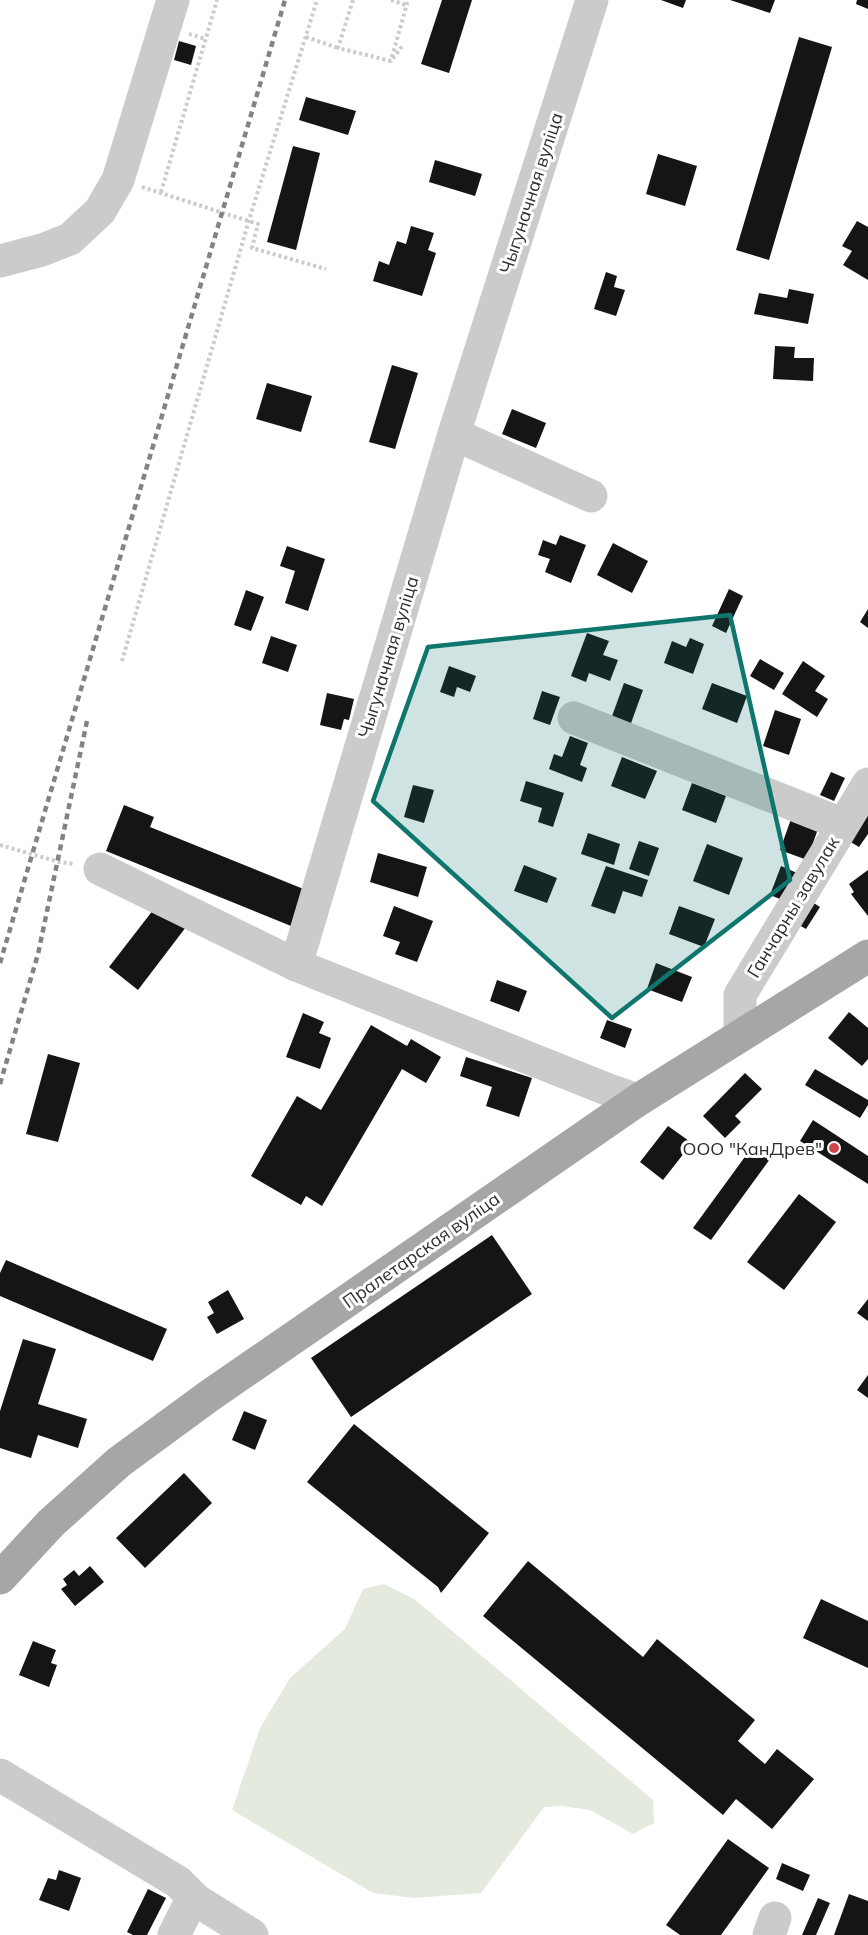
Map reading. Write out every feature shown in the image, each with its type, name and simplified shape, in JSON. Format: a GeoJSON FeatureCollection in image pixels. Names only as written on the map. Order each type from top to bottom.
{"type":"FeatureCollection","features":[{"type":"Feature","properties":{"kind":"main road","name":"Пралетарская вуліца"},"geometry":{"type":"LineString","coordinates":[[0,1578],[51,1522],[119,1462],[209,1396],[638,1100],[740,1036],[862,967]]}},
{"type":"Feature","properties":{"kind":"street"},"geometry":{"type":"LineString","coordinates":[[0,261],[42,250],[70,239],[100,211],[118,180],[173,0]]}},
{"type":"Feature","properties":{"kind":"street","name":"Чыгуначная вуліца"},"geometry":{"type":"LineString","coordinates":[[296,965],[454,434],[592,0]]}},
{"type":"Feature","properties":{"kind":"street"},"geometry":{"type":"LineString","coordinates":[[454,434],[591,496]]}},
{"type":"Feature","properties":{"kind":"street"},"geometry":{"type":"LineString","coordinates":[[574,718],[842,824]]}},
{"type":"Feature","properties":{"kind":"street","name":"Ганчарны завулак"},"geometry":{"type":"LineString","coordinates":[[740,1036],[740,995],[868,784]]}},
{"type":"Feature","properties":{"kind":"street"},"geometry":{"type":"LineString","coordinates":[[100,869],[296,965],[638,1100]]}},
{"type":"Feature","properties":{"kind":"street"},"geometry":{"type":"LineString","coordinates":[[0,1775],[178,1882],[193,1897],[252,1935]]}},
{"type":"Feature","properties":{"kind":"street"},"geometry":{"type":"LineString","coordinates":[[174,1935],[193,1897]]}},
{"type":"Feature","properties":{"kind":"path"},"geometry":{"type":"LineString","coordinates":[[161,192],[217,0]]}},
{"type":"Feature","properties":{"kind":"path"},"geometry":{"type":"LineString","coordinates":[[122,661],[249,220],[317,0]]}},
{"type":"Feature","properties":{"kind":"path"},"geometry":{"type":"LineString","coordinates":[[338,48],[353,0]]}},
{"type":"Feature","properties":{"kind":"path"},"geometry":{"type":"LineString","coordinates":[[391,61],[407,2],[392,0]]}},
{"type":"Feature","properties":{"kind":"path"},"geometry":{"type":"LineString","coordinates":[[181,32],[206,39]]}},
{"type":"Feature","properties":{"kind":"path"},"geometry":{"type":"LineString","coordinates":[[306,37],[338,48],[391,61]]}},
{"type":"Feature","properties":{"kind":"path"},"geometry":{"type":"LineString","coordinates":[[391,61],[403,45]]}},
{"type":"Feature","properties":{"kind":"path"},"geometry":{"type":"LineString","coordinates":[[118,180],[249,220],[258,224],[252,248],[326,269]]}},
{"type":"Feature","properties":{"kind":"path"},"geometry":{"type":"LineString","coordinates":[[0,844],[59,862],[100,869]]}},
{"type":"Feature","properties":{"kind":"highlighted area"},"geometry":{"type":"Polygon","coordinates":[[[730,615],[790,880],[612,1018],[373,801],[428,647],[730,615]]]}},
{"type":"Feature","properties":{"kind":"shaded area"},"geometry":{"type":"Polygon","coordinates":[[[384,1584],[414,1599],[653,1800],[654,1823],[633,1834],[590,1810],[562,1806],[544,1807],[481,1893],[414,1898],[373,1893],[232,1810],[260,1728],[290,1678],[345,1629],[363,1589],[384,1584]]]}},
{"type":"Feature","properties":{"kind":"building"},"geometry":{"type":"Polygon","coordinates":[[[442,0],[472,0],[449,73],[421,64],[442,0]]]}},
{"type":"Feature","properties":{"kind":"building"},"geometry":{"type":"Polygon","coordinates":[[[661,0],[686,0],[683,8],[661,0]]]}},
{"type":"Feature","properties":{"kind":"building"},"geometry":{"type":"Polygon","coordinates":[[[730,0],[775,0],[770,13],[730,0]]]}},
{"type":"Feature","properties":{"kind":"building"},"geometry":{"type":"Polygon","coordinates":[[[857,0],[868,0],[868,9],[856,4],[857,0]]]}},
{"type":"Feature","properties":{"kind":"building"},"geometry":{"type":"Polygon","coordinates":[[[799,37],[832,47],[769,260],[736,250],[799,37]]]}},
{"type":"Feature","properties":{"kind":"building"},"geometry":{"type":"Polygon","coordinates":[[[179,41],[196,46],[191,65],[174,60],[179,41]]]}},
{"type":"Feature","properties":{"kind":"building"},"geometry":{"type":"Polygon","coordinates":[[[306,97],[356,111],[348,135],[299,120],[306,97]]]}},
{"type":"Feature","properties":{"kind":"building"},"geometry":{"type":"Polygon","coordinates":[[[293,146],[320,153],[296,250],[267,242],[293,146]]]}},
{"type":"Feature","properties":{"kind":"building"},"geometry":{"type":"Polygon","coordinates":[[[658,154],[697,166],[685,206],[646,194],[658,154]]]}},
{"type":"Feature","properties":{"kind":"building"},"geometry":{"type":"Polygon","coordinates":[[[435,160],[482,174],[475,196],[429,182],[435,160]]]}},
{"type":"Feature","properties":{"kind":"building"},"geometry":{"type":"Polygon","coordinates":[[[857,221],[868,227],[868,280],[843,265],[852,251],[842,246],[857,221]]]}},
{"type":"Feature","properties":{"kind":"building"},"geometry":{"type":"Polygon","coordinates":[[[411,226],[434,233],[428,250],[436,253],[422,296],[373,281],[379,261],[389,265],[397,241],[406,244],[411,226]]]}},
{"type":"Feature","properties":{"kind":"building"},"geometry":{"type":"Polygon","coordinates":[[[606,272],[617,276],[614,287],[625,290],[616,316],[594,309],[606,272]]]}},
{"type":"Feature","properties":{"kind":"building"},"geometry":{"type":"Polygon","coordinates":[[[789,289],[814,294],[808,324],[754,314],[759,293],[787,298],[789,289]]]}},
{"type":"Feature","properties":{"kind":"building"},"geometry":{"type":"Polygon","coordinates":[[[775,346],[795,347],[794,358],[814,358],[813,381],[773,379],[775,346]]]}},
{"type":"Feature","properties":{"kind":"building"},"geometry":{"type":"Polygon","coordinates":[[[392,365],[418,373],[395,449],[369,442],[392,365]]]}},
{"type":"Feature","properties":{"kind":"building"},"geometry":{"type":"Polygon","coordinates":[[[267,383],[312,396],[301,432],[256,419],[267,383]]]}},
{"type":"Feature","properties":{"kind":"building"},"geometry":{"type":"Polygon","coordinates":[[[512,409],[546,423],[536,448],[502,434],[512,409]]]}},
{"type":"Feature","properties":{"kind":"building"},"geometry":{"type":"Polygon","coordinates":[[[560,535],[586,545],[571,583],[545,572],[550,559],[538,555],[543,540],[556,545],[560,535]]]}},
{"type":"Feature","properties":{"kind":"building"},"geometry":{"type":"Polygon","coordinates":[[[613,543],[648,561],[632,593],[597,575],[613,543]]]}},
{"type":"Feature","properties":{"kind":"building"},"geometry":{"type":"Polygon","coordinates":[[[287,546],[325,559],[308,611],[285,603],[295,571],[280,566],[287,546]]]}},
{"type":"Feature","properties":{"kind":"building"},"geometry":{"type":"Polygon","coordinates":[[[729,589],[743,596],[726,633],[712,626],[729,589]]]}},
{"type":"Feature","properties":{"kind":"building"},"geometry":{"type":"Polygon","coordinates":[[[246,590],[264,597],[251,631],[234,625],[246,590]]]}},
{"type":"Feature","properties":{"kind":"building"},"geometry":{"type":"Polygon","coordinates":[[[868,609],[868,628],[860,622],[868,609]]]}},
{"type":"Feature","properties":{"kind":"building"},"geometry":{"type":"Polygon","coordinates":[[[587,633],[609,641],[603,655],[618,660],[610,681],[589,673],[586,682],[571,676],[587,633]]]}},
{"type":"Feature","properties":{"kind":"building"},"geometry":{"type":"Polygon","coordinates":[[[271,636],[297,645],[288,672],[262,663],[271,636]]]}},
{"type":"Feature","properties":{"kind":"building"},"geometry":{"type":"Polygon","coordinates":[[[690,638],[704,644],[693,674],[664,663],[672,641],[686,647],[690,638]]]}},
{"type":"Feature","properties":{"kind":"building"},"geometry":{"type":"Polygon","coordinates":[[[760,659],[784,673],[774,690],[750,676],[760,659]]]}},
{"type":"Feature","properties":{"kind":"building"},"geometry":{"type":"Polygon","coordinates":[[[803,661],[825,676],[815,691],[828,699],[817,717],[782,694],[803,661]]]}},
{"type":"Feature","properties":{"kind":"building"},"geometry":{"type":"Polygon","coordinates":[[[449,666],[476,676],[470,692],[457,687],[454,697],[440,692],[449,666]]]}},
{"type":"Feature","properties":{"kind":"building"},"geometry":{"type":"Polygon","coordinates":[[[624,683],[643,690],[630,726],[611,719],[624,683]]]}},
{"type":"Feature","properties":{"kind":"building"},"geometry":{"type":"Polygon","coordinates":[[[712,683],[747,696],[737,723],[702,709],[712,683]]]}},
{"type":"Feature","properties":{"kind":"building"},"geometry":{"type":"Polygon","coordinates":[[[542,691],[560,697],[550,725],[533,719],[542,691]]]}},
{"type":"Feature","properties":{"kind":"building"},"geometry":{"type":"Polygon","coordinates":[[[327,693],[354,699],[349,720],[344,719],[341,730],[320,725],[327,693]]]}},
{"type":"Feature","properties":{"kind":"building"},"geometry":{"type":"Polygon","coordinates":[[[775,710],[801,719],[789,755],[763,746],[775,710]]]}},
{"type":"Feature","properties":{"kind":"building"},"geometry":{"type":"Polygon","coordinates":[[[570,736],[588,743],[580,765],[587,768],[582,782],[549,769],[554,754],[562,757],[570,736]]]}},
{"type":"Feature","properties":{"kind":"building"},"geometry":{"type":"Polygon","coordinates":[[[622,757],[657,771],[645,799],[611,786],[622,757]]]}},
{"type":"Feature","properties":{"kind":"building"},"geometry":{"type":"Polygon","coordinates":[[[831,772],[845,778],[834,801],[820,795],[831,772]]]}},
{"type":"Feature","properties":{"kind":"building"},"geometry":{"type":"Polygon","coordinates":[[[526,781],[564,793],[553,827],[538,822],[542,808],[520,801],[526,781]]]}},
{"type":"Feature","properties":{"kind":"building"},"geometry":{"type":"Polygon","coordinates":[[[692,783],[726,796],[716,823],[682,810],[692,783]]]}},
{"type":"Feature","properties":{"kind":"building"},"geometry":{"type":"Polygon","coordinates":[[[413,785],[434,790],[424,823],[404,817],[413,785]]]}},
{"type":"Feature","properties":{"kind":"building"},"geometry":{"type":"Polygon","coordinates":[[[868,802],[868,834],[859,847],[844,838],[868,802]]]}},
{"type":"Feature","properties":{"kind":"building"},"geometry":{"type":"Polygon","coordinates":[[[124,805],[154,817],[150,827],[306,890],[291,926],[106,851],[124,805]]]}},
{"type":"Feature","properties":{"kind":"building"},"geometry":{"type":"Polygon","coordinates":[[[791,819],[818,829],[807,860],[780,850],[791,819]]]}},
{"type":"Feature","properties":{"kind":"building"},"geometry":{"type":"Polygon","coordinates":[[[588,833],[620,844],[614,865],[581,854],[588,833]]]}},
{"type":"Feature","properties":{"kind":"building"},"geometry":{"type":"Polygon","coordinates":[[[639,841],[659,848],[649,876],[629,869],[639,841]]]}},
{"type":"Feature","properties":{"kind":"building"},"geometry":{"type":"Polygon","coordinates":[[[707,844],[743,858],[729,895],[693,881],[707,844]]]}},
{"type":"Feature","properties":{"kind":"building"},"geometry":{"type":"Polygon","coordinates":[[[378,853],[427,867],[418,897],[370,882],[378,853]]]}},
{"type":"Feature","properties":{"kind":"building"},"geometry":{"type":"Polygon","coordinates":[[[524,865],[557,878],[547,903],[514,891],[524,865]]]}},
{"type":"Feature","properties":{"kind":"building"},"geometry":{"type":"Polygon","coordinates":[[[606,866],[648,880],[642,897],[623,891],[615,914],[591,906],[606,866]]]}},
{"type":"Feature","properties":{"kind":"building"},"geometry":{"type":"Polygon","coordinates":[[[781,866],[797,873],[785,901],[770,895],[781,866]]]}},
{"type":"Feature","properties":{"kind":"building"},"geometry":{"type":"Polygon","coordinates":[[[868,870],[868,916],[851,894],[854,892],[849,884],[868,870]]]}},
{"type":"Feature","properties":{"kind":"building"},"geometry":{"type":"Polygon","coordinates":[[[806,898],[820,907],[806,929],[792,921],[806,898]]]}},
{"type":"Feature","properties":{"kind":"building"},"geometry":{"type":"Polygon","coordinates":[[[157,905],[186,927],[138,990],[109,967],[157,905]]]}},
{"type":"Feature","properties":{"kind":"building"},"geometry":{"type":"Polygon","coordinates":[[[394,906],[433,921],[417,962],[395,954],[400,942],[383,936],[394,906]]]}},
{"type":"Feature","properties":{"kind":"building"},"geometry":{"type":"Polygon","coordinates":[[[679,906],[715,919],[704,947],[669,934],[679,906]]]}},
{"type":"Feature","properties":{"kind":"building"},"geometry":{"type":"Polygon","coordinates":[[[656,963],[692,977],[682,1002],[647,989],[656,963]]]}},
{"type":"Feature","properties":{"kind":"building"},"geometry":{"type":"Polygon","coordinates":[[[497,980],[527,991],[519,1012],[490,1001],[497,980]]]}},
{"type":"Feature","properties":{"kind":"building"},"geometry":{"type":"Polygon","coordinates":[[[849,1012],[868,1028],[868,1059],[862,1066],[828,1038],[849,1012]]]}},
{"type":"Feature","properties":{"kind":"building"},"geometry":{"type":"Polygon","coordinates":[[[303,1013],[324,1022],[319,1033],[331,1038],[320,1069],[286,1057],[303,1013]]]}},
{"type":"Feature","properties":{"kind":"building"},"geometry":{"type":"Polygon","coordinates":[[[607,1020],[632,1029],[625,1048],[600,1038],[607,1020]]]}},
{"type":"Feature","properties":{"kind":"building"},"geometry":{"type":"Polygon","coordinates":[[[371,1025],[407,1046],[411,1039],[441,1057],[426,1083],[402,1069],[322,1206],[306,1196],[301,1205],[251,1176],[297,1096],[321,1110],[371,1025]]]}},
{"type":"Feature","properties":{"kind":"building"},"geometry":{"type":"Polygon","coordinates":[[[48,1054],[80,1063],[58,1142],[26,1134],[48,1054]]]}},
{"type":"Feature","properties":{"kind":"building"},"geometry":{"type":"Polygon","coordinates":[[[466,1057],[532,1078],[519,1117],[486,1106],[492,1087],[460,1076],[466,1057]]]}},
{"type":"Feature","properties":{"kind":"building"},"geometry":{"type":"Polygon","coordinates":[[[815,1069],[868,1100],[868,1105],[860,1118],[805,1085],[815,1069]]]}},
{"type":"Feature","properties":{"kind":"building"},"geometry":{"type":"Polygon","coordinates":[[[745,1073],[762,1089],[735,1116],[741,1122],[725,1138],[703,1116],[745,1073]]]}},
{"type":"Feature","properties":{"kind":"building","name":"ООО \"КанДрев\""},"geometry":{"type":"Polygon","coordinates":[[[813,1120],[868,1156],[868,1184],[800,1141],[813,1120]]]}},
{"type":"Feature","properties":{"kind":"building"},"geometry":{"type":"Polygon","coordinates":[[[668,1126],[692,1143],[663,1180],[640,1162],[668,1126]]]}},
{"type":"Feature","properties":{"kind":"building"},"geometry":{"type":"Polygon","coordinates":[[[755,1143],[773,1155],[711,1240],[693,1228],[755,1143]]]}},
{"type":"Feature","properties":{"kind":"building"},"geometry":{"type":"Polygon","coordinates":[[[799,1194],[836,1222],[784,1290],[747,1262],[799,1194]]]}},
{"type":"Feature","properties":{"kind":"building"},"geometry":{"type":"Polygon","coordinates":[[[492,1235],[532,1294],[351,1417],[311,1358],[492,1235]]]}},
{"type":"Feature","properties":{"kind":"building"},"geometry":{"type":"Polygon","coordinates":[[[6,1260],[167,1329],[153,1361],[0,1296],[0,1273],[6,1260]]]}},
{"type":"Feature","properties":{"kind":"building"},"geometry":{"type":"Polygon","coordinates":[[[228,1290],[244,1319],[217,1334],[207,1317],[214,1313],[208,1302],[228,1290]]]}},
{"type":"Feature","properties":{"kind":"building"},"geometry":{"type":"Polygon","coordinates":[[[868,1299],[868,1321],[857,1313],[868,1299]]]}},
{"type":"Feature","properties":{"kind":"building"},"geometry":{"type":"Polygon","coordinates":[[[23,1339],[56,1349],[38,1404],[87,1419],[78,1448],[38,1435],[31,1458],[0,1448],[0,1411],[23,1339]]]}},
{"type":"Feature","properties":{"kind":"building"},"geometry":{"type":"Polygon","coordinates":[[[868,1375],[868,1398],[857,1390],[868,1375]]]}},
{"type":"Feature","properties":{"kind":"building"},"geometry":{"type":"Polygon","coordinates":[[[244,1411],[267,1420],[255,1450],[232,1440],[244,1411]]]}},
{"type":"Feature","properties":{"kind":"building"},"geometry":{"type":"Polygon","coordinates":[[[354,1424],[489,1533],[441,1593],[438,1587],[307,1482],[354,1424]]]}},
{"type":"Feature","properties":{"kind":"building"},"geometry":{"type":"Polygon","coordinates":[[[184,1473],[212,1503],[145,1568],[116,1538],[184,1473]]]}},
{"type":"Feature","properties":{"kind":"building"},"geometry":{"type":"Polygon","coordinates":[[[528,1561],[643,1657],[657,1639],[755,1720],[738,1741],[765,1764],[777,1749],[814,1779],[772,1829],[736,1799],[723,1815],[483,1616],[528,1561]]]}},
{"type":"Feature","properties":{"kind":"building"},"geometry":{"type":"Polygon","coordinates":[[[90,1566],[104,1582],[75,1606],[61,1589],[67,1585],[63,1579],[74,1570],[79,1576],[90,1566]]]}},
{"type":"Feature","properties":{"kind":"building"},"geometry":{"type":"Polygon","coordinates":[[[821,1599],[868,1621],[868,1668],[803,1638],[821,1599]]]}},
{"type":"Feature","properties":{"kind":"building"},"geometry":{"type":"Polygon","coordinates":[[[33,1641],[56,1650],[51,1663],[57,1665],[49,1687],[19,1675],[33,1641]]]}},
{"type":"Feature","properties":{"kind":"building"},"geometry":{"type":"Polygon","coordinates":[[[728,1839],[769,1868],[721,1935],[680,1935],[666,1925],[728,1839]]]}},
{"type":"Feature","properties":{"kind":"building"},"geometry":{"type":"Polygon","coordinates":[[[782,1863],[810,1875],[803,1891],[776,1879],[782,1863]]]}},
{"type":"Feature","properties":{"kind":"building"},"geometry":{"type":"Polygon","coordinates":[[[59,1870],[81,1878],[69,1911],[39,1900],[48,1878],[56,1880],[59,1870]]]}},
{"type":"Feature","properties":{"kind":"building"},"geometry":{"type":"Polygon","coordinates":[[[148,1889],[166,1898],[147,1935],[133,1935],[127,1932],[148,1889]]]}},
{"type":"Feature","properties":{"kind":"building"},"geometry":{"type":"Polygon","coordinates":[[[849,1894],[868,1901],[868,1935],[834,1935],[849,1894]]]}},
{"type":"Feature","properties":{"kind":"building"},"geometry":{"type":"Polygon","coordinates":[[[818,1898],[830,1903],[816,1935],[802,1935],[818,1898]]]}},
{"type":"Feature","properties":{"kind":"railway"},"geometry":{"type":"LineString","coordinates":[[0,963],[285,0]]}},
{"type":"Feature","properties":{"kind":"railway"},"geometry":{"type":"LineString","coordinates":[[0,1084],[38,954],[87,721]]}},
{"type":"Feature","properties":{"kind":"place","name":"ООО \"КанДрев\""},"geometry":{"type":"Point","coordinates":[834,1148]}}]}
